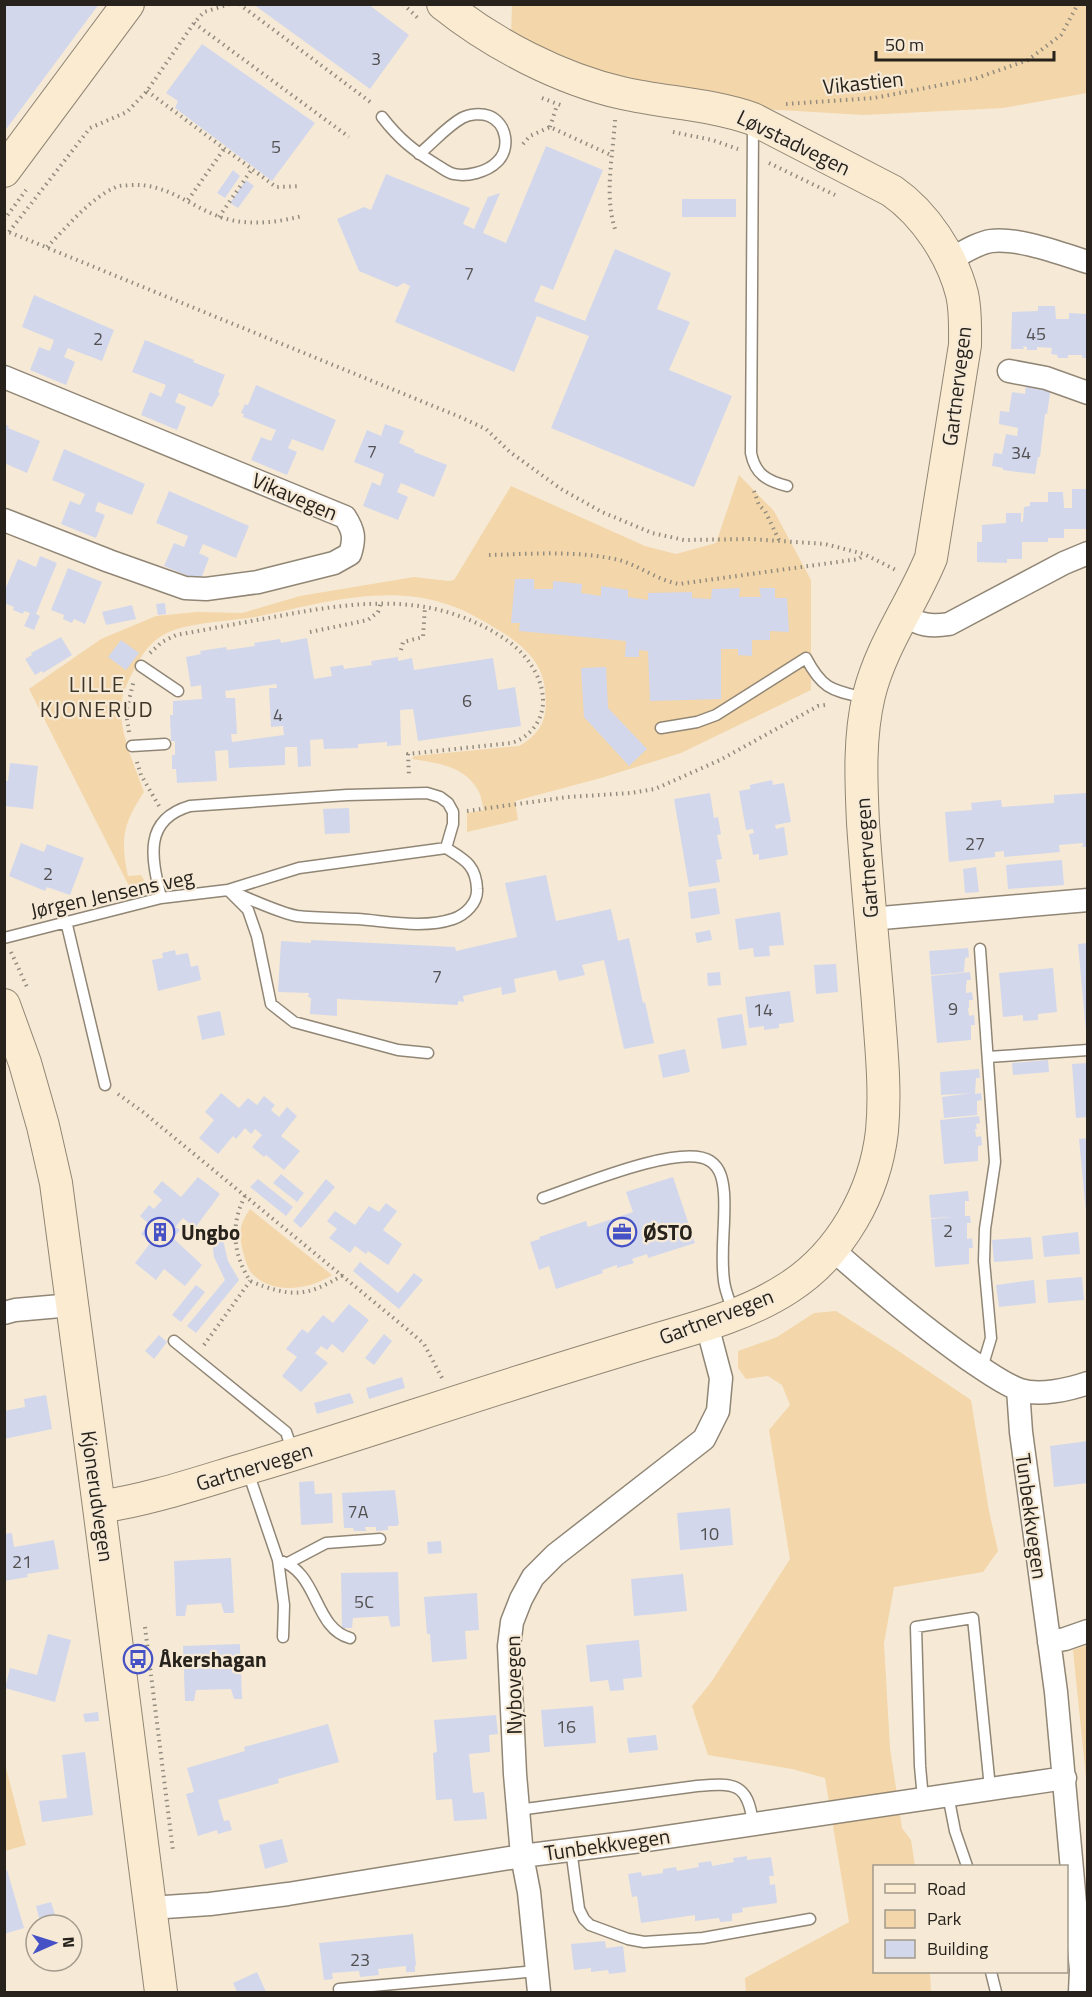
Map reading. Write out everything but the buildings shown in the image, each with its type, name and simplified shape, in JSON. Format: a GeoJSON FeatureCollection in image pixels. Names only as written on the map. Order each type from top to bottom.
{"type":"FeatureCollection","features":[{"type":"Feature","properties":{"kind":"street"},"geometry":{"type":"LineString","coordinates":[[4,171],[128,4]]}},
{"type":"Feature","properties":{"kind":"street","name":"Løvstadvegen"},"geometry":{"type":"LineString","coordinates":[[442,4],[479,31],[554,71],[620,111],[678,104],[766,112],[909,203],[940,244],[949,260]]}},
{"type":"Feature","properties":{"kind":"street"},"geometry":{"type":"LineString","coordinates":[[949,260],[990,241],[1006,241],[1088,262]]}},
{"type":"Feature","properties":{"kind":"street","name":"Gartnervegen"},"geometry":{"type":"LineString","coordinates":[[99,1507],[141,1500],[294,1455],[721,1320],[788,1288],[832,1250],[852,1221],[864,1197],[878,1154],[882,1131],[884,1090],[860,774],[862,741],[851,698],[877,670],[931,558],[965,345],[966,316],[963,296],[949,260]]}},
{"type":"Feature","properties":{"kind":"street"},"geometry":{"type":"LineString","coordinates":[[1009,371],[1046,378],[1088,393]]}},
{"type":"Feature","properties":{"kind":"street","name":"Vikavegen"},"geometry":{"type":"LineString","coordinates":[[4,377],[345,517],[352,528],[355,540],[350,554],[334,563],[258,582],[206,589],[185,588],[4,520]]}},
{"type":"Feature","properties":{"kind":"street"},"geometry":{"type":"LineString","coordinates":[[903,615],[932,627],[949,624],[1064,563],[1088,553]]}},
{"type":"Feature","properties":{"kind":"street"},"geometry":{"type":"LineString","coordinates":[[870,919],[1088,900]]}},
{"type":"Feature","properties":{"kind":"street","name":"Kjonerudvegen"},"geometry":{"type":"LineString","coordinates":[[4,1005],[21,1064],[44,1126],[56,1184],[161,1992]]}},
{"type":"Feature","properties":{"kind":"street"},"geometry":{"type":"LineString","coordinates":[[832,1250],[896,1304],[982,1368],[1018,1389],[1040,1392],[1088,1383]]}},
{"type":"Feature","properties":{"kind":"street"},"geometry":{"type":"LineString","coordinates":[[4,1313],[72,1305]]}},
{"type":"Feature","properties":{"kind":"street","name":"Nybovegen"},"geometry":{"type":"LineString","coordinates":[[538,1982],[518,1810],[509,1646],[512,1622],[520,1599],[533,1577],[555,1555],[704,1439],[718,1411],[721,1378],[721,1320]]}},
{"type":"Feature","properties":{"kind":"street","name":"Tunbekkvegen"},"geometry":{"type":"LineString","coordinates":[[1018,1389],[1021,1432],[1065,1778],[1081,1970],[1080,1992]]}},
{"type":"Feature","properties":{"kind":"street"},"geometry":{"type":"LineString","coordinates":[[1049,1642],[1065,1640],[1088,1631]]}},
{"type":"Feature","properties":{"kind":"street","name":"Tunbekkvegen"},"geometry":{"type":"LineString","coordinates":[[150,1908],[210,1904],[288,1894],[522,1856],[1065,1778]]}},
{"type":"Feature","properties":{"kind":"lane"},"geometry":{"type":"LineString","coordinates":[[766,112],[754,154],[751,453],[754,466],[761,476],[773,483],[787,486]]}},
{"type":"Feature","properties":{"kind":"lane"},"geometry":{"type":"LineString","coordinates":[[382,117],[397,135],[419,154],[452,174],[466,175],[484,171],[502,156],[506,143],[503,130],[497,121],[488,116],[476,114],[462,117],[419,154]]}},
{"type":"Feature","properties":{"kind":"lane"},"geometry":{"type":"LineString","coordinates":[[661,728],[697,722],[716,715],[806,658],[816,678],[830,689],[851,698]]}},
{"type":"Feature","properties":{"kind":"lane"},"geometry":{"type":"LineString","coordinates":[[141,666],[178,691]]}},
{"type":"Feature","properties":{"kind":"lane"},"geometry":{"type":"LineString","coordinates":[[132,746],[165,744]]}},
{"type":"Feature","properties":{"kind":"lane"},"geometry":{"type":"LineString","coordinates":[[161,898],[153,848],[157,829],[167,816],[178,809],[204,803],[427,793],[440,797],[448,803],[453,812],[452,831],[446,848]]}},
{"type":"Feature","properties":{"kind":"lane","name":"Jørgen Jensens veg"},"geometry":{"type":"LineString","coordinates":[[4,938],[161,898],[228,890],[299,868],[446,848],[465,860],[475,873],[477,893],[470,909],[451,920],[431,923],[295,915],[228,890]]}},
{"type":"Feature","properties":{"kind":"lane"},"geometry":{"type":"LineString","coordinates":[[228,890],[248,910],[257,936],[271,1004],[294,1022],[398,1050],[428,1053]]}},
{"type":"Feature","properties":{"kind":"lane"},"geometry":{"type":"LineString","coordinates":[[66,921],[105,1085]]}},
{"type":"Feature","properties":{"kind":"lane"},"geometry":{"type":"LineString","coordinates":[[980,949],[995,1162],[984,1250],[991,1338],[982,1368]]}},
{"type":"Feature","properties":{"kind":"lane"},"geometry":{"type":"LineString","coordinates":[[988,1056],[1088,1050]]}},
{"type":"Feature","properties":{"kind":"lane"},"geometry":{"type":"LineString","coordinates":[[543,1198],[658,1159],[700,1156],[709,1160],[717,1166],[724,1194],[724,1281],[721,1320]]}},
{"type":"Feature","properties":{"kind":"lane"},"geometry":{"type":"LineString","coordinates":[[174,1341],[286,1432],[294,1455]]}},
{"type":"Feature","properties":{"kind":"lane"},"geometry":{"type":"LineString","coordinates":[[247,1468],[283,1561],[283,1637]]}},
{"type":"Feature","properties":{"kind":"lane"},"geometry":{"type":"LineString","coordinates":[[283,1561],[326,1543],[380,1539]]}},
{"type":"Feature","properties":{"kind":"lane"},"geometry":{"type":"LineString","coordinates":[[283,1561],[300,1572],[330,1624],[344,1636],[350,1638]]}},
{"type":"Feature","properties":{"kind":"lane"},"geometry":{"type":"LineString","coordinates":[[923,1799],[916,1627],[973,1618],[990,1788]]}},
{"type":"Feature","properties":{"kind":"lane"},"geometry":{"type":"LineString","coordinates":[[518,1810],[725,1784],[742,1789],[751,1806],[753,1824]]}},
{"type":"Feature","properties":{"kind":"lane"},"geometry":{"type":"LineString","coordinates":[[948,1795],[955,1831],[967,1865]]}},
{"type":"Feature","properties":{"kind":"lane"},"geometry":{"type":"LineString","coordinates":[[571,1849],[579,1908],[584,1919],[590,1925],[628,1939],[644,1942],[703,1938],[810,1919]]}},
{"type":"Feature","properties":{"kind":"lane"},"geometry":{"type":"LineString","coordinates":[[991,1973],[996,1992]]}},
{"type":"Feature","properties":{"kind":"lane"},"geometry":{"type":"LineString","coordinates":[[339,1989],[538,1982]]}},
{"type":"Feature","properties":{"kind":"path"},"geometry":{"type":"LineString","coordinates":[[230,4],[204,12],[147,92],[127,112],[90,128],[7,231],[486,429],[510,452],[561,489],[602,512],[652,533],[684,540],[752,539],[825,544],[864,554],[904,574]]}},
{"type":"Feature","properties":{"kind":"path"},"geometry":{"type":"LineString","coordinates":[[239,4],[374,104],[382,117]]}},
{"type":"Feature","properties":{"kind":"path","name":"Vikastien"},"geometry":{"type":"LineString","coordinates":[[766,112],[874,98],[977,78],[1028,60],[1061,35],[1078,4]]}},
{"type":"Feature","properties":{"kind":"path"},"geometry":{"type":"LineString","coordinates":[[194,23],[349,137]]}},
{"type":"Feature","properties":{"kind":"path"},"geometry":{"type":"LineString","coordinates":[[147,92],[276,187],[300,186]]}},
{"type":"Feature","properties":{"kind":"path"},"geometry":{"type":"LineString","coordinates":[[519,150],[530,136],[550,127],[557,105]]}},
{"type":"Feature","properties":{"kind":"path"},"geometry":{"type":"LineString","coordinates":[[615,229],[611,216],[613,156],[620,111]]}},
{"type":"Feature","properties":{"kind":"path"},"geometry":{"type":"LineString","coordinates":[[550,127],[613,156]]}},
{"type":"Feature","properties":{"kind":"path"},"geometry":{"type":"LineString","coordinates":[[669,131],[712,140],[754,154],[843,199]]}},
{"type":"Feature","properties":{"kind":"path"},"geometry":{"type":"LineString","coordinates":[[188,200],[224,149]]}},
{"type":"Feature","properties":{"kind":"path"},"geometry":{"type":"LineString","coordinates":[[219,217],[252,169]]}},
{"type":"Feature","properties":{"kind":"path"},"geometry":{"type":"LineString","coordinates":[[46,247],[93,201],[118,186],[147,184],[188,200],[219,217],[234,220],[277,223],[302,216]]}},
{"type":"Feature","properties":{"kind":"path"},"geometry":{"type":"LineString","coordinates":[[754,466],[756,498],[780,541]]}},
{"type":"Feature","properties":{"kind":"path"},"geometry":{"type":"LineString","coordinates":[[489,555],[575,553],[631,564],[663,580],[679,584],[859,559],[864,554]]}},
{"type":"Feature","properties":{"kind":"path"},"geometry":{"type":"LineString","coordinates":[[893,580],[901,562]]}},
{"type":"Feature","properties":{"kind":"path"},"geometry":{"type":"LineString","coordinates":[[310,632],[368,620],[378,612],[381,602]]}},
{"type":"Feature","properties":{"kind":"path"},"geometry":{"type":"LineString","coordinates":[[167,816],[153,798],[141,775],[132,746],[126,712],[134,678],[149,654],[162,642],[176,635],[352,604],[381,602],[447,610],[488,629],[518,648],[529,662],[538,681],[543,704],[536,726],[519,741],[408,754],[410,793]]}},
{"type":"Feature","properties":{"kind":"path"},"geometry":{"type":"LineString","coordinates":[[401,650],[403,642],[423,637],[425,606]]}},
{"type":"Feature","properties":{"kind":"path"},"geometry":{"type":"LineString","coordinates":[[453,812],[568,797],[656,789],[720,760],[818,706],[851,698]]}},
{"type":"Feature","properties":{"kind":"path"},"geometry":{"type":"LineString","coordinates":[[105,1085],[143,1112],[424,1344],[438,1366],[452,1404]]}},
{"type":"Feature","properties":{"kind":"path"},"geometry":{"type":"LineString","coordinates":[[245,1196],[237,1219],[235,1244],[237,1258],[250,1281],[282,1293],[295,1293],[322,1288],[343,1275]]}},
{"type":"Feature","properties":{"kind":"path"},"geometry":{"type":"LineString","coordinates":[[195,1358],[250,1281]]}},
{"type":"Feature","properties":{"kind":"green space"},"geometry":{"type":"Polygon","coordinates":[[[512,5],[1087,5],[1087,93],[1003,108],[864,115],[727,107],[598,88],[511,36],[512,5]]]}},
{"type":"Feature","properties":{"kind":"green space"},"geometry":{"type":"Polygon","coordinates":[[[739,475],[774,511],[811,580],[811,690],[681,753],[515,801],[518,820],[467,832],[467,813],[484,810],[476,787],[463,774],[447,766],[412,759],[414,756],[519,746],[539,729],[546,708],[543,680],[530,655],[516,642],[493,627],[466,612],[443,603],[396,595],[349,598],[255,617],[183,627],[168,632],[153,643],[144,652],[132,674],[121,703],[126,741],[144,792],[132,813],[124,841],[128,876],[141,875],[144,880],[138,892],[133,894],[29,689],[101,639],[156,616],[197,612],[242,613],[300,596],[414,577],[454,580],[511,486],[645,546],[676,554],[716,543],[739,475]]]}},
{"type":"Feature","properties":{"kind":"green space"},"geometry":{"type":"Polygon","coordinates":[[[250,1209],[332,1275],[312,1284],[290,1288],[278,1287],[258,1279],[250,1271],[241,1242],[242,1223],[250,1209]]]}},
{"type":"Feature","properties":{"kind":"green space"},"geometry":{"type":"Polygon","coordinates":[[[836,1311],[971,1400],[989,1511],[998,1551],[983,1572],[894,1587],[884,1643],[890,1748],[902,1828],[911,1840],[915,1865],[873,1865],[873,1973],[930,1973],[931,1992],[746,1992],[745,1978],[849,1922],[825,1778],[792,1769],[708,1755],[692,1706],[712,1681],[790,1559],[769,1430],[790,1405],[782,1385],[768,1376],[746,1379],[738,1368],[738,1351],[777,1337],[814,1313],[836,1311]]]}},
{"type":"Feature","properties":{"kind":"green space"},"geometry":{"type":"Polygon","coordinates":[[[1088,1645],[1087,1788],[1073,1650],[1088,1645]]]}},
{"type":"Feature","properties":{"kind":"green space"},"geometry":{"type":"Polygon","coordinates":[[[5,1764],[26,1845],[4,1851],[5,1764]]]}},
{"type":"Feature","properties":{"kind":"place","name":"Ungbo"},"geometry":{"type":"Point","coordinates":[160,1232]}},
{"type":"Feature","properties":{"kind":"place","name":"ØSTO"},"geometry":{"type":"Point","coordinates":[622,1232]}},
{"type":"Feature","properties":{"kind":"place","name":"Åkershagan"},"geometry":{"type":"Point","coordinates":[138,1659]}},
{"type":"Feature","properties":{"kind":"district","name":"LILLE KJONERUD"},"geometry":{"type":"Point","coordinates":[97,696]}}]}
